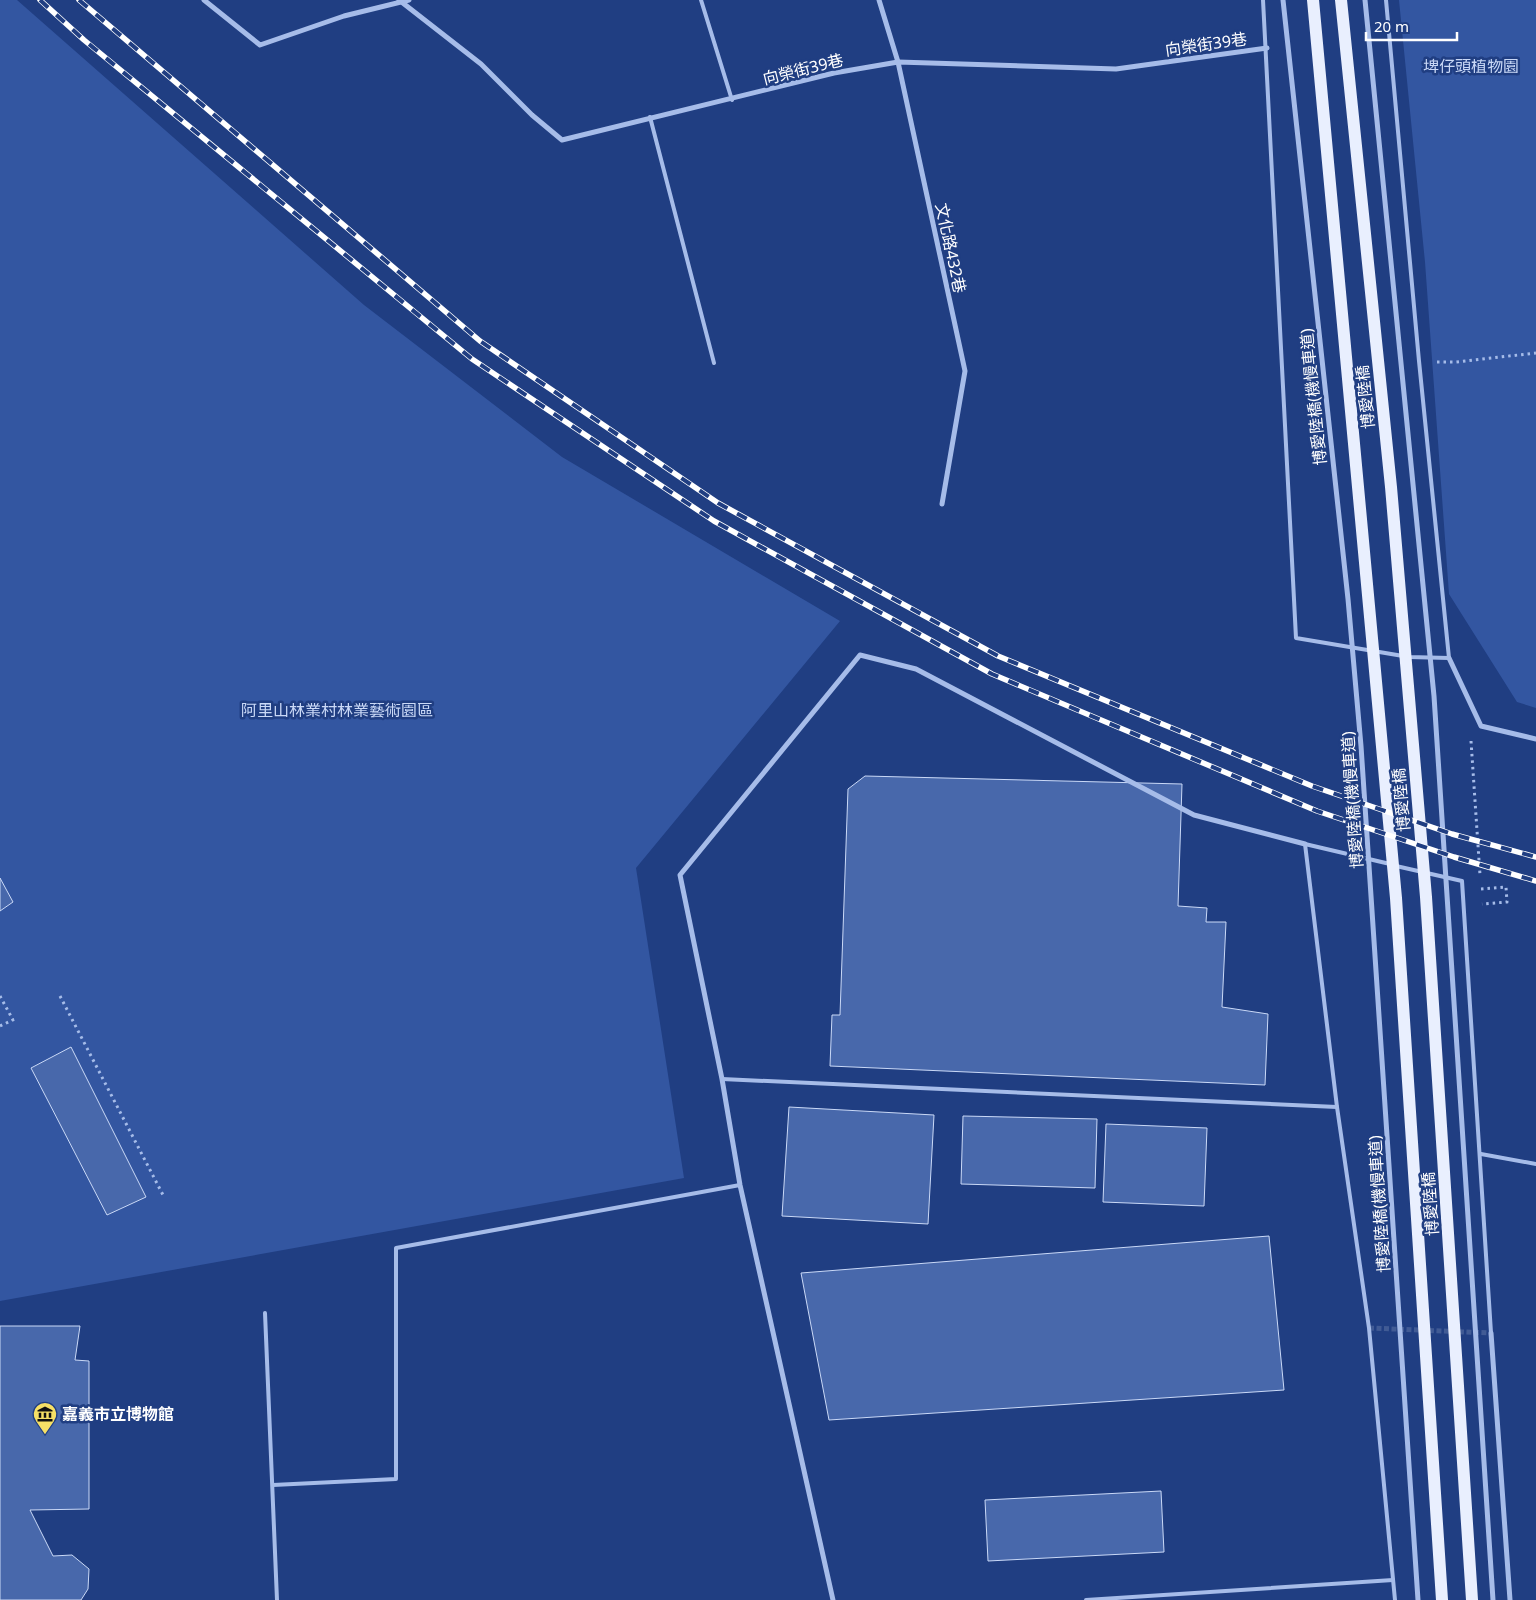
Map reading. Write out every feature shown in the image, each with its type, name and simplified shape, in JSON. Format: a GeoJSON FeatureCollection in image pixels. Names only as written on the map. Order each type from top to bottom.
{"type":"FeatureCollection","features":[{"type":"Feature","properties":{"kind":"main road","name":"博愛陸橋"},"geometry":{"type":"LineString","coordinates":[[1313,0],[1396,898],[1442,1600]]}},
{"type":"Feature","properties":{"kind":"main road","name":"博愛陸橋"},"geometry":{"type":"LineString","coordinates":[[1341,0],[1390,487],[1426,897],[1472,1600]]}},
{"type":"Feature","properties":{"kind":"street"},"geometry":{"type":"LineString","coordinates":[[204,0],[260,46],[344,16],[409,0]]}},
{"type":"Feature","properties":{"kind":"street","name":"文化路432巷"},"geometry":{"type":"LineString","coordinates":[[879,0],[898,62],[965,371],[942,504]]}},
{"type":"Feature","properties":{"kind":"street","name":"博愛陸橋(機慢車道)"},"geometry":{"type":"LineString","coordinates":[[1283,0],[1347,589],[1361,746],[1418,1600]]}},
{"type":"Feature","properties":{"kind":"street"},"geometry":{"type":"LineString","coordinates":[[1365,0],[1434,696],[1492,1600]]}},
{"type":"Feature","properties":{"kind":"street","name":"向榮街39巷"},"geometry":{"type":"LineString","coordinates":[[400,1],[481,64],[532,115],[562,140],[650,117],[732,100],[834,73],[898,62],[1116,69],[1267,48]]}},
{"type":"Feature","properties":{"kind":"street"},"geometry":{"type":"LineString","coordinates":[[832,1600],[740,1185],[722,1079],[680,875],[860,654],[916,669],[1194,814],[1305,844]]}},
{"type":"Feature","properties":{"kind":"street"},"geometry":{"type":"LineString","coordinates":[[1449,658],[1481,726],[1536,739]]}},
{"type":"Feature","properties":{"kind":"street"},"geometry":{"type":"LineString","coordinates":[[1491,1333],[1510,1600]]}},
{"type":"Feature","properties":{"kind":"lane"},"geometry":{"type":"LineString","coordinates":[[701,0],[732,100]]}},
{"type":"Feature","properties":{"kind":"lane"},"geometry":{"type":"LineString","coordinates":[[1263,0],[1267,48],[1296,638],[1409,657],[1449,658],[1419,361],[1386,0]]}},
{"type":"Feature","properties":{"kind":"lane"},"geometry":{"type":"LineString","coordinates":[[650,117],[714,363]]}},
{"type":"Feature","properties":{"kind":"lane"},"geometry":{"type":"LineString","coordinates":[[1395,1600],[1369,1328],[1337,1107],[1305,844],[1462,882],[1481,1154],[1491,1333]]}},
{"type":"Feature","properties":{"kind":"lane"},"geometry":{"type":"LineString","coordinates":[[722,1079],[1337,1107]]}},
{"type":"Feature","properties":{"kind":"lane"},"geometry":{"type":"LineString","coordinates":[[1481,1154],[1536,1164]]}},
{"type":"Feature","properties":{"kind":"lane"},"geometry":{"type":"LineString","coordinates":[[273,1485],[396,1479],[396,1248],[740,1185]]}},
{"type":"Feature","properties":{"kind":"lane"},"geometry":{"type":"LineString","coordinates":[[265,1313],[277,1600]]}},
{"type":"Feature","properties":{"kind":"lane"},"geometry":{"type":"LineString","coordinates":[[1086,1600],[1393,1580]]}},
{"type":"Feature","properties":{"kind":"path"},"geometry":{"type":"LineString","coordinates":[[1419,361],[1456,362],[1536,353]]}},
{"type":"Feature","properties":{"kind":"path"},"geometry":{"type":"LineString","coordinates":[[1463,905],[1507,902],[1506,887],[1481,889],[1470,736]]}},
{"type":"Feature","properties":{"kind":"path"},"geometry":{"type":"LineString","coordinates":[[0,996],[18,1018],[0,1026]]}},
{"type":"Feature","properties":{"kind":"path"},"geometry":{"type":"LineString","coordinates":[[54,999],[60,996],[162,1195]]}},
{"type":"Feature","properties":{"kind":"green space","name":"阿里山林業村林業藝術園區"},"geometry":{"type":"Polygon","coordinates":[[[0,0],[17,0],[364,305],[562,457],[840,621],[636,868],[684,1178],[0,1301],[0,0]]]}},
{"type":"Feature","properties":{"kind":"green space","name":"埤仔頭植物園"},"geometry":{"type":"Polygon","coordinates":[[[1399,0],[1536,0],[1536,708],[1517,702],[1449,594],[1425,262],[1399,0]]]}},
{"type":"Feature","properties":{"kind":"building"},"geometry":{"type":"Polygon","coordinates":[[[865,776],[1182,784],[1178,906],[1207,908],[1206,922],[1226,922],[1222,1007],[1268,1014],[1265,1085],[830,1066],[832,1015],[840,1015],[848,789],[865,776]]]}},
{"type":"Feature","properties":{"kind":"building"},"geometry":{"type":"Polygon","coordinates":[[[0,878],[13,902],[0,911],[0,878]]]}},
{"type":"Feature","properties":{"kind":"building"},"geometry":{"type":"Polygon","coordinates":[[[71,1047],[146,1197],[107,1215],[31,1068],[71,1047]]]}},
{"type":"Feature","properties":{"kind":"building"},"geometry":{"type":"Polygon","coordinates":[[[789,1107],[934,1115],[928,1224],[782,1216],[789,1107]]]}},
{"type":"Feature","properties":{"kind":"building"},"geometry":{"type":"Polygon","coordinates":[[[963,1116],[1097,1119],[1095,1188],[961,1184],[963,1116]]]}},
{"type":"Feature","properties":{"kind":"building"},"geometry":{"type":"Polygon","coordinates":[[[1106,1124],[1207,1128],[1204,1206],[1103,1202],[1106,1124]]]}},
{"type":"Feature","properties":{"kind":"building"},"geometry":{"type":"Polygon","coordinates":[[[1269,1236],[1284,1390],[829,1420],[801,1273],[1269,1236]]]}},
{"type":"Feature","properties":{"kind":"building","name":"嘉義市立博物館"},"geometry":{"type":"Polygon","coordinates":[[[0,1326],[80,1326],[75,1360],[89,1361],[89,1509],[30,1510],[53,1556],[72,1555],[89,1569],[88,1589],[81,1600],[0,1600],[0,1326]]]}},
{"type":"Feature","properties":{"kind":"building"},"geometry":{"type":"Polygon","coordinates":[[[1161,1491],[1164,1552],[988,1561],[985,1500],[1161,1491]]]}},
{"type":"Feature","properties":{"kind":"tunnel"},"geometry":{"type":"LineString","coordinates":[[1369,1328],[1491,1333]]}},
{"type":"Feature","properties":{"kind":"railway"},"geometry":{"type":"LineString","coordinates":[[40,0],[84,40],[472,359],[714,521],[992,674],[1317,811],[1454,857],[1536,881]]}},
{"type":"Feature","properties":{"kind":"railway"},"geometry":{"type":"LineString","coordinates":[[79,0],[480,341],[718,503],[998,656],[1312,786],[1452,834],[1536,857]]}},
{"type":"Feature","properties":{"kind":"place","name":"嘉義市立博物館"},"geometry":{"type":"Point","coordinates":[45,1435]}}]}
